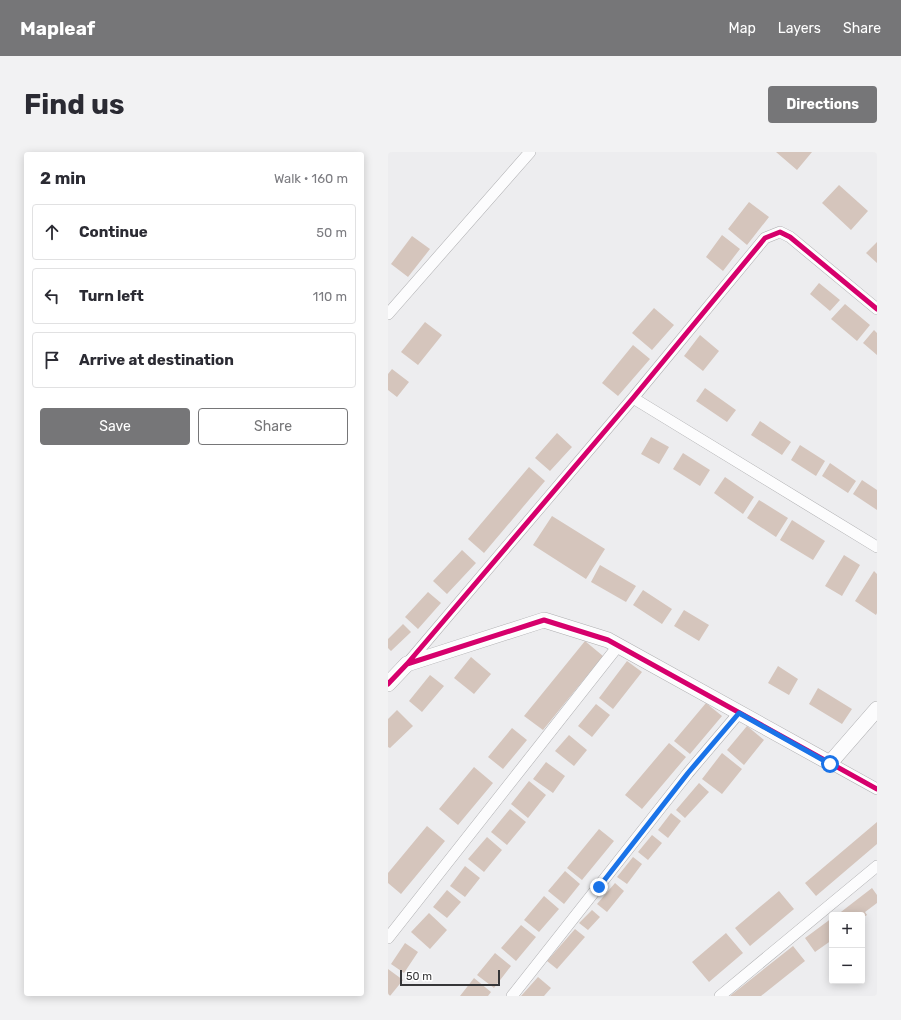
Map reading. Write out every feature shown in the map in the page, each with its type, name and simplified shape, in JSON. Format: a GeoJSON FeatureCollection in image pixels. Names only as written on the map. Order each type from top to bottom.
{"type":"FeatureCollection","features":[{"type":"Feature","properties":{"kind":"street"},"geometry":{"type":"LineString","coordinates":[[388,314],[530,152]]}},
{"type":"Feature","properties":{"kind":"street"},"geometry":{"type":"LineString","coordinates":[[388,684],[407,664],[633,398],[765,238],[780,232],[790,237],[877,310]]}},
{"type":"Feature","properties":{"kind":"street"},"geometry":{"type":"LineString","coordinates":[[633,398],[877,547]]}},
{"type":"Feature","properties":{"kind":"street"},"geometry":{"type":"LineString","coordinates":[[407,664],[544,620],[608,640],[877,789]]}},
{"type":"Feature","properties":{"kind":"street"},"geometry":{"type":"LineString","coordinates":[[388,938],[618,646]]}},
{"type":"Feature","properties":{"kind":"street"},"geometry":{"type":"LineString","coordinates":[[830,764],[877,709]]}},
{"type":"Feature","properties":{"kind":"street"},"geometry":{"type":"LineString","coordinates":[[512,996],[688,773],[739,713]]}},
{"type":"Feature","properties":{"kind":"street"},"geometry":{"type":"LineString","coordinates":[[720,996],[877,866]]}},
{"type":"Feature","properties":{"kind":"building"},"geometry":{"type":"Polygon","coordinates":[[[776,152],[812,152],[797,170],[776,152]]]}},
{"type":"Feature","properties":{"kind":"building"},"geometry":{"type":"Polygon","coordinates":[[[839,185],[868,211],[851,230],[822,203],[839,185]]]}},
{"type":"Feature","properties":{"kind":"building"},"geometry":{"type":"Polygon","coordinates":[[[749,202],[769,217],[747,245],[728,229],[749,202]]]}},
{"type":"Feature","properties":{"kind":"building"},"geometry":{"type":"Polygon","coordinates":[[[722,235],[740,249],[723,271],[706,257],[722,235]]]}},
{"type":"Feature","properties":{"kind":"building"},"geometry":{"type":"Polygon","coordinates":[[[412,236],[430,249],[408,277],[391,264],[412,236]]]}},
{"type":"Feature","properties":{"kind":"building"},"geometry":{"type":"Polygon","coordinates":[[[877,242],[877,263],[866,253],[877,242]]]}},
{"type":"Feature","properties":{"kind":"building"},"geometry":{"type":"Polygon","coordinates":[[[819,283],[840,300],[830,311],[810,294],[819,283]]]}},
{"type":"Feature","properties":{"kind":"building"},"geometry":{"type":"Polygon","coordinates":[[[845,304],[870,325],[857,341],[831,319],[845,304]]]}},
{"type":"Feature","properties":{"kind":"building"},"geometry":{"type":"Polygon","coordinates":[[[654,308],[674,325],[652,350],[632,333],[654,308]]]}},
{"type":"Feature","properties":{"kind":"building"},"geometry":{"type":"Polygon","coordinates":[[[425,322],[442,335],[418,365],[401,352],[425,322]]]}},
{"type":"Feature","properties":{"kind":"building"},"geometry":{"type":"Polygon","coordinates":[[[874,330],[877,333],[877,355],[863,343],[874,330]]]}},
{"type":"Feature","properties":{"kind":"building"},"geometry":{"type":"Polygon","coordinates":[[[700,335],[719,351],[703,371],[684,356],[700,335]]]}},
{"type":"Feature","properties":{"kind":"building"},"geometry":{"type":"Polygon","coordinates":[[[633,345],[650,359],[618,396],[602,383],[633,345]]]}},
{"type":"Feature","properties":{"kind":"building"},"geometry":{"type":"Polygon","coordinates":[[[392,369],[409,382],[397,397],[388,390],[388,374],[392,369]]]}},
{"type":"Feature","properties":{"kind":"building"},"geometry":{"type":"Polygon","coordinates":[[[705,388],[736,410],[727,422],[696,401],[705,388]]]}},
{"type":"Feature","properties":{"kind":"building"},"geometry":{"type":"Polygon","coordinates":[[[760,421],[791,442],[782,455],[751,435],[760,421]]]}},
{"type":"Feature","properties":{"kind":"building"},"geometry":{"type":"Polygon","coordinates":[[[557,433],[572,447],[550,471],[535,458],[557,433]]]}},
{"type":"Feature","properties":{"kind":"building"},"geometry":{"type":"Polygon","coordinates":[[[651,437],[669,447],[659,464],[641,454],[651,437]]]}},
{"type":"Feature","properties":{"kind":"building"},"geometry":{"type":"Polygon","coordinates":[[[800,445],[825,461],[816,476],[791,460],[800,445]]]}},
{"type":"Feature","properties":{"kind":"building"},"geometry":{"type":"Polygon","coordinates":[[[683,453],[710,470],[700,486],[673,469],[683,453]]]}},
{"type":"Feature","properties":{"kind":"building"},"geometry":{"type":"Polygon","coordinates":[[[830,463],[856,481],[848,493],[822,476],[830,463]]]}},
{"type":"Feature","properties":{"kind":"building"},"geometry":{"type":"Polygon","coordinates":[[[529,467],[545,481],[484,553],[468,539],[529,467]]]}},
{"type":"Feature","properties":{"kind":"building"},"geometry":{"type":"Polygon","coordinates":[[[725,477],[754,497],[743,514],[714,493],[725,477]]]}},
{"type":"Feature","properties":{"kind":"building"},"geometry":{"type":"Polygon","coordinates":[[[862,480],[877,490],[877,510],[853,494],[862,480]]]}},
{"type":"Feature","properties":{"kind":"building"},"geometry":{"type":"Polygon","coordinates":[[[759,500],[788,518],[776,537],[747,518],[759,500]]]}},
{"type":"Feature","properties":{"kind":"building"},"geometry":{"type":"Polygon","coordinates":[[[552,516],[605,549],[586,579],[533,545],[552,516]]]}},
{"type":"Feature","properties":{"kind":"building"},"geometry":{"type":"Polygon","coordinates":[[[792,520],[825,541],[813,560],[780,540],[792,520]]]}},
{"type":"Feature","properties":{"kind":"building"},"geometry":{"type":"Polygon","coordinates":[[[462,550],[476,563],[447,594],[433,581],[462,550]]]}},
{"type":"Feature","properties":{"kind":"building"},"geometry":{"type":"Polygon","coordinates":[[[844,555],[860,565],[842,596],[825,586],[844,555]]]}},
{"type":"Feature","properties":{"kind":"building"},"geometry":{"type":"Polygon","coordinates":[[[600,565],[636,586],[626,602],[591,582],[600,565]]]}},
{"type":"Feature","properties":{"kind":"building"},"geometry":{"type":"Polygon","coordinates":[[[874,571],[877,574],[876,615],[855,601],[874,571]]]}},
{"type":"Feature","properties":{"kind":"building"},"geometry":{"type":"Polygon","coordinates":[[[643,590],[672,609],[662,624],[633,605],[643,590]]]}},
{"type":"Feature","properties":{"kind":"building"},"geometry":{"type":"Polygon","coordinates":[[[428,592],[441,603],[418,629],[405,617],[428,592]]]}},
{"type":"Feature","properties":{"kind":"building"},"geometry":{"type":"Polygon","coordinates":[[[684,610],[709,625],[699,641],[674,626],[684,610]]]}},
{"type":"Feature","properties":{"kind":"building"},"geometry":{"type":"Polygon","coordinates":[[[403,624],[411,632],[391,651],[388,648],[388,639],[403,624]]]}},
{"type":"Feature","properties":{"kind":"building"},"geometry":{"type":"Polygon","coordinates":[[[585,641],[603,656],[543,730],[524,716],[585,641]]]}},
{"type":"Feature","properties":{"kind":"building"},"geometry":{"type":"Polygon","coordinates":[[[471,657],[491,674],[474,694],[454,678],[471,657]]]}},
{"type":"Feature","properties":{"kind":"building"},"geometry":{"type":"Polygon","coordinates":[[[627,661],[642,672],[613,709],[599,698],[627,661]]]}},
{"type":"Feature","properties":{"kind":"building"},"geometry":{"type":"Polygon","coordinates":[[[778,666],[798,679],[789,695],[768,683],[778,666]]]}},
{"type":"Feature","properties":{"kind":"building"},"geometry":{"type":"Polygon","coordinates":[[[430,675],[444,686],[422,712],[409,701],[430,675]]]}},
{"type":"Feature","properties":{"kind":"building"},"geometry":{"type":"Polygon","coordinates":[[[818,688],[852,709],[842,724],[809,704],[818,688]]]}},
{"type":"Feature","properties":{"kind":"building"},"geometry":{"type":"Polygon","coordinates":[[[706,703],[722,716],[690,754],[674,741],[706,703]]]}},
{"type":"Feature","properties":{"kind":"building"},"geometry":{"type":"Polygon","coordinates":[[[596,704],[610,715],[592,737],[578,726],[596,704]]]}},
{"type":"Feature","properties":{"kind":"building"},"geometry":{"type":"Polygon","coordinates":[[[397,710],[413,726],[390,748],[388,747],[388,719],[397,710]]]}},
{"type":"Feature","properties":{"kind":"building"},"geometry":{"type":"Polygon","coordinates":[[[747,726],[764,740],[744,765],[727,750],[747,726]]]}},
{"type":"Feature","properties":{"kind":"building"},"geometry":{"type":"Polygon","coordinates":[[[512,728],[527,740],[503,769],[488,757],[512,728]]]}},
{"type":"Feature","properties":{"kind":"building"},"geometry":{"type":"Polygon","coordinates":[[[569,735],[587,750],[574,766],[555,751],[569,735]]]}},
{"type":"Feature","properties":{"kind":"building"},"geometry":{"type":"Polygon","coordinates":[[[669,743],[686,757],[642,809],[625,795],[669,743]]]}},
{"type":"Feature","properties":{"kind":"building"},"geometry":{"type":"Polygon","coordinates":[[[722,753],[742,769],[722,794],[702,779],[722,753]]]}},
{"type":"Feature","properties":{"kind":"building"},"geometry":{"type":"Polygon","coordinates":[[[546,762],[565,776],[553,793],[533,779],[546,762]]]}},
{"type":"Feature","properties":{"kind":"building"},"geometry":{"type":"Polygon","coordinates":[[[474,767],[493,783],[458,825],[439,809],[474,767]]]}},
{"type":"Feature","properties":{"kind":"building"},"geometry":{"type":"Polygon","coordinates":[[[529,781],[546,795],[528,818],[511,804],[529,781]]]}},
{"type":"Feature","properties":{"kind":"building"},"geometry":{"type":"Polygon","coordinates":[[[699,783],[709,792],[685,818],[676,810],[699,783]]]}},
{"type":"Feature","properties":{"kind":"building"},"geometry":{"type":"Polygon","coordinates":[[[510,809],[526,822],[507,845],[491,832],[510,809]]]}},
{"type":"Feature","properties":{"kind":"building"},"geometry":{"type":"Polygon","coordinates":[[[671,813],[681,821],[668,838],[658,830],[671,813]]]}},
{"type":"Feature","properties":{"kind":"building"},"geometry":{"type":"Polygon","coordinates":[[[877,822],[877,844],[816,896],[805,883],[877,822]]]}},
{"type":"Feature","properties":{"kind":"building"},"geometry":{"type":"Polygon","coordinates":[[[427,826],[445,841],[401,894],[388,883],[388,873],[427,826]]]}},
{"type":"Feature","properties":{"kind":"building"},"geometry":{"type":"Polygon","coordinates":[[[599,829],[614,841],[582,880],[567,868],[599,829]]]}},
{"type":"Feature","properties":{"kind":"building"},"geometry":{"type":"Polygon","coordinates":[[[652,835],[662,843],[648,860],[638,852],[652,835]]]}},
{"type":"Feature","properties":{"kind":"building"},"geometry":{"type":"Polygon","coordinates":[[[487,837],[502,850],[484,872],[468,859],[487,837]]]}},
{"type":"Feature","properties":{"kind":"building"},"geometry":{"type":"Polygon","coordinates":[[[633,857],[642,864],[627,884],[617,877],[633,857]]]}},
{"type":"Feature","properties":{"kind":"building"},"geometry":{"type":"Polygon","coordinates":[[[465,866],[480,878],[465,897],[450,886],[465,866]]]}},
{"type":"Feature","properties":{"kind":"building"},"geometry":{"type":"Polygon","coordinates":[[[565,871],[580,884],[564,904],[548,891],[565,871]]]}},
{"type":"Feature","properties":{"kind":"building"},"geometry":{"type":"Polygon","coordinates":[[[615,883],[624,891],[607,912],[597,904],[615,883]]]}},
{"type":"Feature","properties":{"kind":"building"},"geometry":{"type":"Polygon","coordinates":[[[872,888],[877,895],[877,903],[865,912],[841,912],[872,888]]]}},
{"type":"Feature","properties":{"kind":"building"},"geometry":{"type":"Polygon","coordinates":[[[447,890],[461,902],[447,918],[433,907],[447,890]]]}},
{"type":"Feature","properties":{"kind":"building"},"geometry":{"type":"Polygon","coordinates":[[[779,891],[794,909],[750,946],[735,928],[779,891]]]}},
{"type":"Feature","properties":{"kind":"building"},"geometry":{"type":"Polygon","coordinates":[[[544,896],[559,909],[539,932],[524,920],[544,896]]]}},
{"type":"Feature","properties":{"kind":"building"},"geometry":{"type":"Polygon","coordinates":[[[592,910],[600,917],[588,930],[579,923],[592,910]]]}},
{"type":"Feature","properties":{"kind":"building"},"geometry":{"type":"Polygon","coordinates":[[[429,913],[447,930],[430,949],[411,932],[429,913]]]}},
{"type":"Feature","properties":{"kind":"building"},"geometry":{"type":"Polygon","coordinates":[[[829,920],[829,942],[815,952],[805,938],[829,920]]]}},
{"type":"Feature","properties":{"kind":"building"},"geometry":{"type":"Polygon","coordinates":[[[521,925],[536,937],[516,961],[501,948],[521,925]]]}},
{"type":"Feature","properties":{"kind":"building"},"geometry":{"type":"Polygon","coordinates":[[[575,929],[585,937],[557,969],[547,961],[575,929]]]}},
{"type":"Feature","properties":{"kind":"building"},"geometry":{"type":"Polygon","coordinates":[[[726,933],[743,953],[709,982],[692,962],[726,933]]]}},
{"type":"Feature","properties":{"kind":"building"},"geometry":{"type":"Polygon","coordinates":[[[405,943],[418,952],[404,973],[391,964],[405,943]]]}},
{"type":"Feature","properties":{"kind":"building"},"geometry":{"type":"Polygon","coordinates":[[[793,946],[805,961],[761,996],[730,996],[793,946]]]}},
{"type":"Feature","properties":{"kind":"building"},"geometry":{"type":"Polygon","coordinates":[[[495,953],[511,966],[494,988],[477,975],[495,953]]]}},
{"type":"Feature","properties":{"kind":"building"},"geometry":{"type":"Polygon","coordinates":[[[388,969],[403,980],[390,996],[388,996],[388,969]]]}},
{"type":"Feature","properties":{"kind":"building"},"geometry":{"type":"Polygon","coordinates":[[[538,977],[551,988],[544,996],[521,996],[538,977]]]}},
{"type":"Feature","properties":{"kind":"building"},"geometry":{"type":"Polygon","coordinates":[[[474,978],[491,992],[488,996],[460,996],[474,978]]]}},
{"type":"Feature","properties":{"kind":"cycle path"},"geometry":{"type":"LineString","coordinates":[[407,664],[633,398],[765,238],[780,232],[790,237],[877,309]]}},
{"type":"Feature","properties":{"kind":"cycle path"},"geometry":{"type":"LineString","coordinates":[[388,684],[407,664],[544,620],[608,640],[877,789]]}},
{"type":"Feature","properties":{"kind":"route"},"geometry":{"type":"LineString","coordinates":[[599,887],[688,773],[739,713],[830,764]]}}]}
